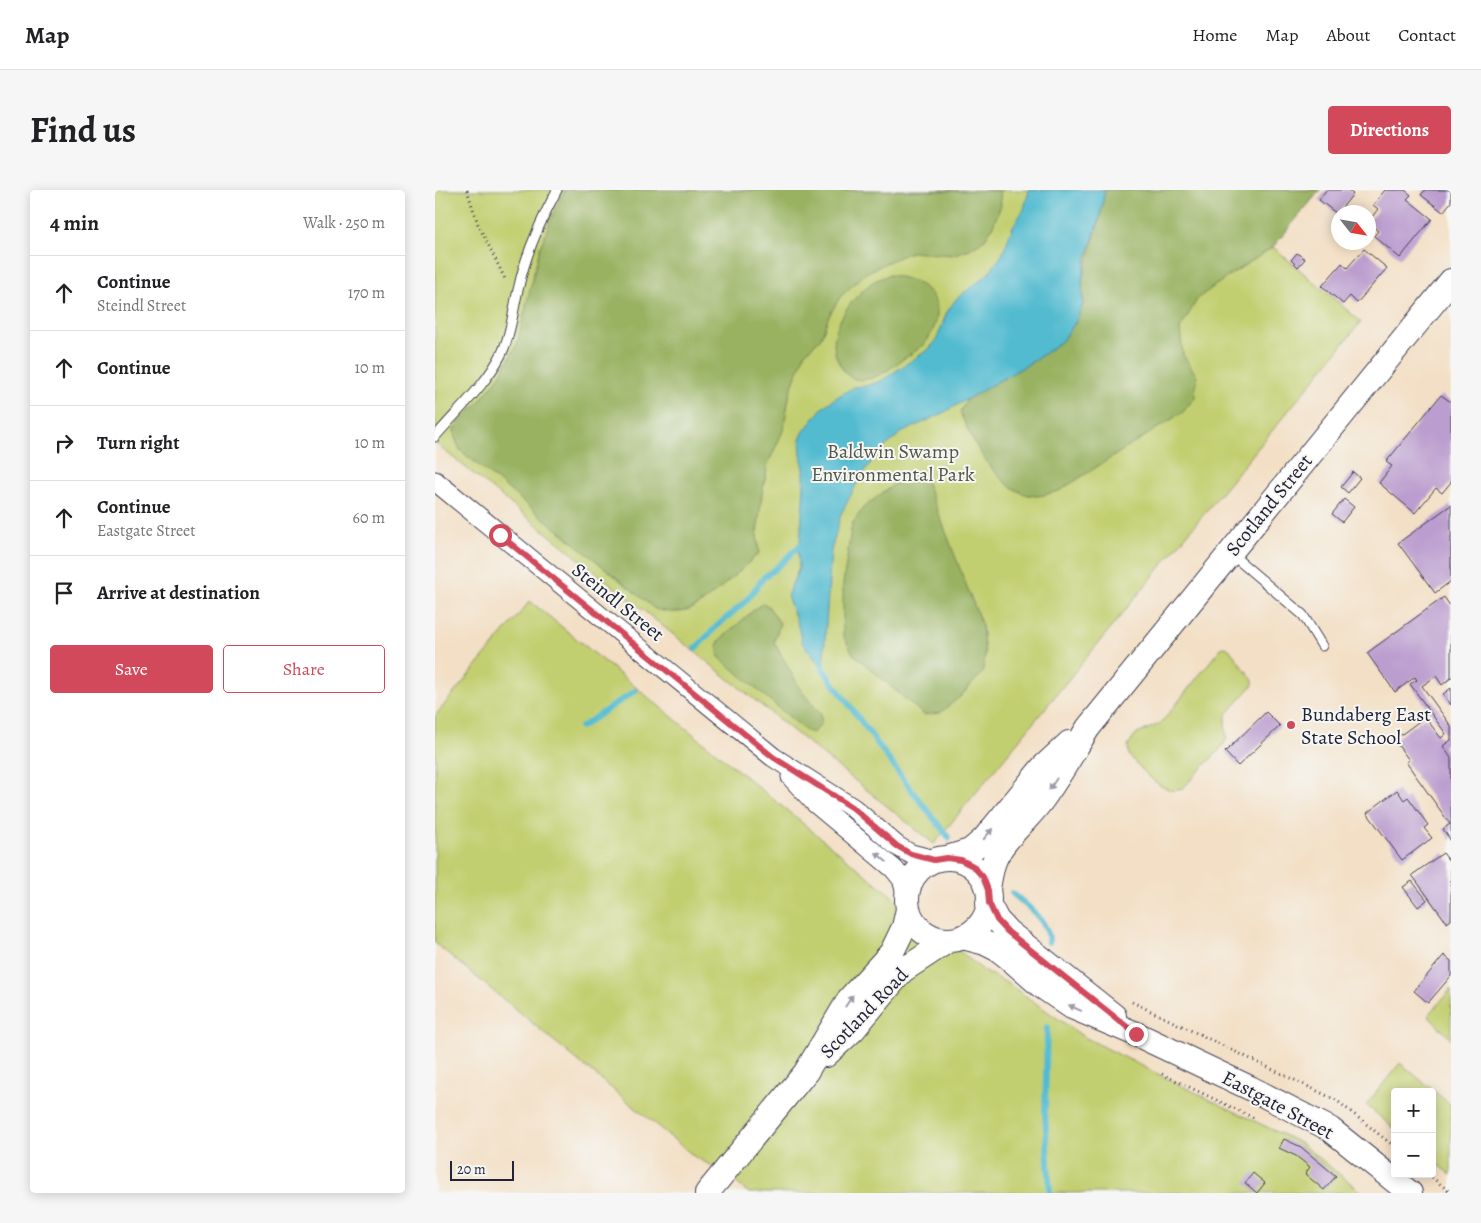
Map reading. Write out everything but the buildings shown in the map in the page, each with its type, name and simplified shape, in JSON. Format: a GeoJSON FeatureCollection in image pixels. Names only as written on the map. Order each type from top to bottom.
{"type":"FeatureCollection","features":[{"type":"Feature","properties":{"kind":"street","name":"Scotland Street"},"geometry":{"type":"LineString","coordinates":[[988,896],[993,864],[1001,848],[1013,832],[1031,816],[1088,728],[1451,281]]}},
{"type":"Feature","properties":{"kind":"street","name":"Steindl Street"},"geometry":{"type":"LineString","coordinates":[[435,481],[773,757],[853,808],[897,846],[911,854],[941,859]]}},
{"type":"Feature","properties":{"kind":"street","name":"Scotland Street"},"geometry":{"type":"LineString","coordinates":[[941,859],[970,851],[984,839],[1060,749],[1088,728]]}},
{"type":"Feature","properties":{"kind":"street","name":"Steindl Street"},"geometry":{"type":"LineString","coordinates":[[773,757],[815,803],[894,869],[902,879],[907,903]]}},
{"type":"Feature","properties":{"kind":"street"},"geometry":{"type":"LineString","coordinates":[[941,859],[961,860],[973,866],[983,877],[988,896],[985,914],[980,924],[972,932],[956,938],[936,938],[923,932],[914,922],[907,903],[909,884],[915,874],[924,866],[941,859]]}},
{"type":"Feature","properties":{"kind":"street","name":"Eastgate Street"},"geometry":{"type":"LineString","coordinates":[[988,896],[997,920],[1008,932],[1136,1034]]}},
{"type":"Feature","properties":{"kind":"street","name":"Scotland Road"},"geometry":{"type":"LineString","coordinates":[[707,1193],[806,1072],[851,998],[896,945],[904,927],[907,903]]}},
{"type":"Feature","properties":{"kind":"street","name":"Eastgate Street"},"geometry":{"type":"LineString","coordinates":[[956,938],[985,943],[999,950],[1039,986],[1072,1007],[1136,1034],[1250,1088],[1330,1129],[1410,1193]]}},
{"type":"Feature","properties":{"kind":"street","name":"Scotland Road"},"geometry":{"type":"LineString","coordinates":[[806,1072],[853,1030],[902,971],[956,938]]}},
{"type":"Feature","properties":{"kind":"lane"},"geometry":{"type":"LineString","coordinates":[[435,437],[491,373],[503,351],[527,258],[545,211],[557,190]]}},
{"type":"Feature","properties":{"kind":"lane"},"geometry":{"type":"LineString","coordinates":[[1230,553],[1303,615],[1322,646]]}},
{"type":"Feature","properties":{"kind":"path"},"geometry":{"type":"LineString","coordinates":[[467,190],[479,224],[513,296],[513,311]]}},
{"type":"Feature","properties":{"kind":"path"},"geometry":{"type":"LineString","coordinates":[[1433,1178],[1451,1193]]}},
{"type":"Feature","properties":{"kind":"green space","name":"Baldwin Swamp Environmental Park"},"geometry":{"type":"Polygon","coordinates":[[[435,190],[1320,190],[1273,247],[1361,322],[934,844],[435,443],[435,190]]]}},
{"type":"Feature","properties":{"kind":"green space"},"geometry":{"type":"Polygon","coordinates":[[[565,190],[1000,191],[1001,205],[993,226],[985,239],[970,249],[952,255],[911,252],[866,273],[840,297],[828,318],[821,338],[805,353],[790,392],[783,431],[768,464],[762,494],[757,534],[759,553],[714,593],[689,610],[672,612],[655,609],[460,450],[455,438],[454,430],[459,422],[480,401],[500,375],[517,344],[540,247],[565,190]]]}},
{"type":"Feature","properties":{"kind":"green space"},"geometry":{"type":"Polygon","coordinates":[[[1105,190],[1320,190],[1273,247],[1198,298],[1180,329],[1183,355],[1197,376],[1195,397],[1183,412],[1059,491],[1040,496],[1024,494],[1011,487],[989,465],[960,412],[968,398],[1032,362],[1061,342],[1075,323],[1083,304],[1082,280],[1100,217],[1105,190]]]}},
{"type":"Feature","properties":{"kind":"green space"},"geometry":{"type":"Polygon","coordinates":[[[890,275],[917,283],[931,294],[937,310],[934,327],[928,339],[921,347],[884,372],[873,378],[861,380],[852,378],[842,368],[835,352],[834,341],[841,318],[864,289],[873,282],[890,275]]]}},
{"type":"Feature","properties":{"kind":"green space"},"geometry":{"type":"Polygon","coordinates":[[[915,472],[921,475],[927,483],[982,626],[985,654],[983,672],[961,696],[940,713],[924,715],[853,654],[843,635],[843,584],[852,524],[864,507],[906,475],[915,472]]]}},
{"type":"Feature","properties":{"kind":"green space"},"geometry":{"type":"Polygon","coordinates":[[[530,601],[984,971],[1007,983],[1084,1037],[1300,1143],[1363,1193],[749,1193],[723,1172],[695,1157],[435,943],[435,716],[530,601]]]}},
{"type":"Feature","properties":{"kind":"green space"},"geometry":{"type":"Polygon","coordinates":[[[763,603],[768,606],[780,623],[774,642],[802,692],[821,714],[821,724],[813,733],[806,731],[719,657],[717,646],[719,641],[763,603]]]}},
{"type":"Feature","properties":{"kind":"green space"},"geometry":{"type":"Polygon","coordinates":[[[1221,648],[1229,649],[1253,680],[1253,685],[1226,715],[1227,738],[1219,751],[1184,787],[1174,791],[1167,789],[1152,780],[1133,760],[1129,755],[1128,745],[1135,735],[1161,723],[1221,648]]]}},
{"type":"Feature","properties":{"kind":"green space"},"geometry":{"type":"Polygon","coordinates":[[[1451,989],[1451,1039],[1428,1016],[1451,989]]]}},
{"type":"Feature","properties":{"kind":"green space"},"geometry":{"type":"Polygon","coordinates":[[[1400,1063],[1430,1088],[1391,1088],[1391,1126],[1366,1105],[1400,1063]]]}},
{"type":"Feature","properties":{"kind":"green space"},"geometry":{"type":"Polygon","coordinates":[[[1436,1093],[1451,1105],[1451,1175],[1436,1163],[1436,1093]]]}},
{"type":"Feature","properties":{"kind":"water"},"geometry":{"type":"Polygon","coordinates":[[[1029,190],[1105,190],[1100,217],[1086,259],[1082,280],[1083,304],[1075,323],[1061,342],[1032,362],[943,413],[901,433],[877,454],[858,481],[841,514],[831,551],[823,669],[802,643],[797,622],[787,596],[799,568],[798,553],[804,485],[800,439],[823,407],[837,397],[854,387],[866,386],[881,381],[929,349],[936,341],[947,312],[956,299],[987,275],[1002,255],[1013,226],[1024,209],[1029,190]]]}},
{"type":"Feature","properties":{"kind":"waterway"},"geometry":{"type":"LineString","coordinates":[[696,648],[717,626],[746,601],[764,577],[805,541]]}},
{"type":"Feature","properties":{"kind":"waterway"},"geometry":{"type":"LineString","coordinates":[[821,661],[823,669],[909,787],[949,838]]}},
{"type":"Feature","properties":{"kind":"waterway"},"geometry":{"type":"LineString","coordinates":[[581,727],[635,691]]}},
{"type":"Feature","properties":{"kind":"waterway"},"geometry":{"type":"LineString","coordinates":[[1012,893],[1036,914],[1046,928],[1049,942]]}},
{"type":"Feature","properties":{"kind":"waterway"},"geometry":{"type":"LineString","coordinates":[[1047,1027],[1045,1114],[1050,1193]]}},
{"type":"Feature","properties":{"kind":"place","name":"Bundaberg East State School"},"geometry":{"type":"Point","coordinates":[1291,725]}},
{"type":"Feature","properties":{"kind":"route"},"geometry":{"type":"LineString","coordinates":[[500,535],[773,757],[853,808],[897,846],[911,854],[934,860],[947,858],[961,860],[973,866],[983,877],[988,890],[989,903],[997,920],[1008,932],[1136,1034]]}}]}
